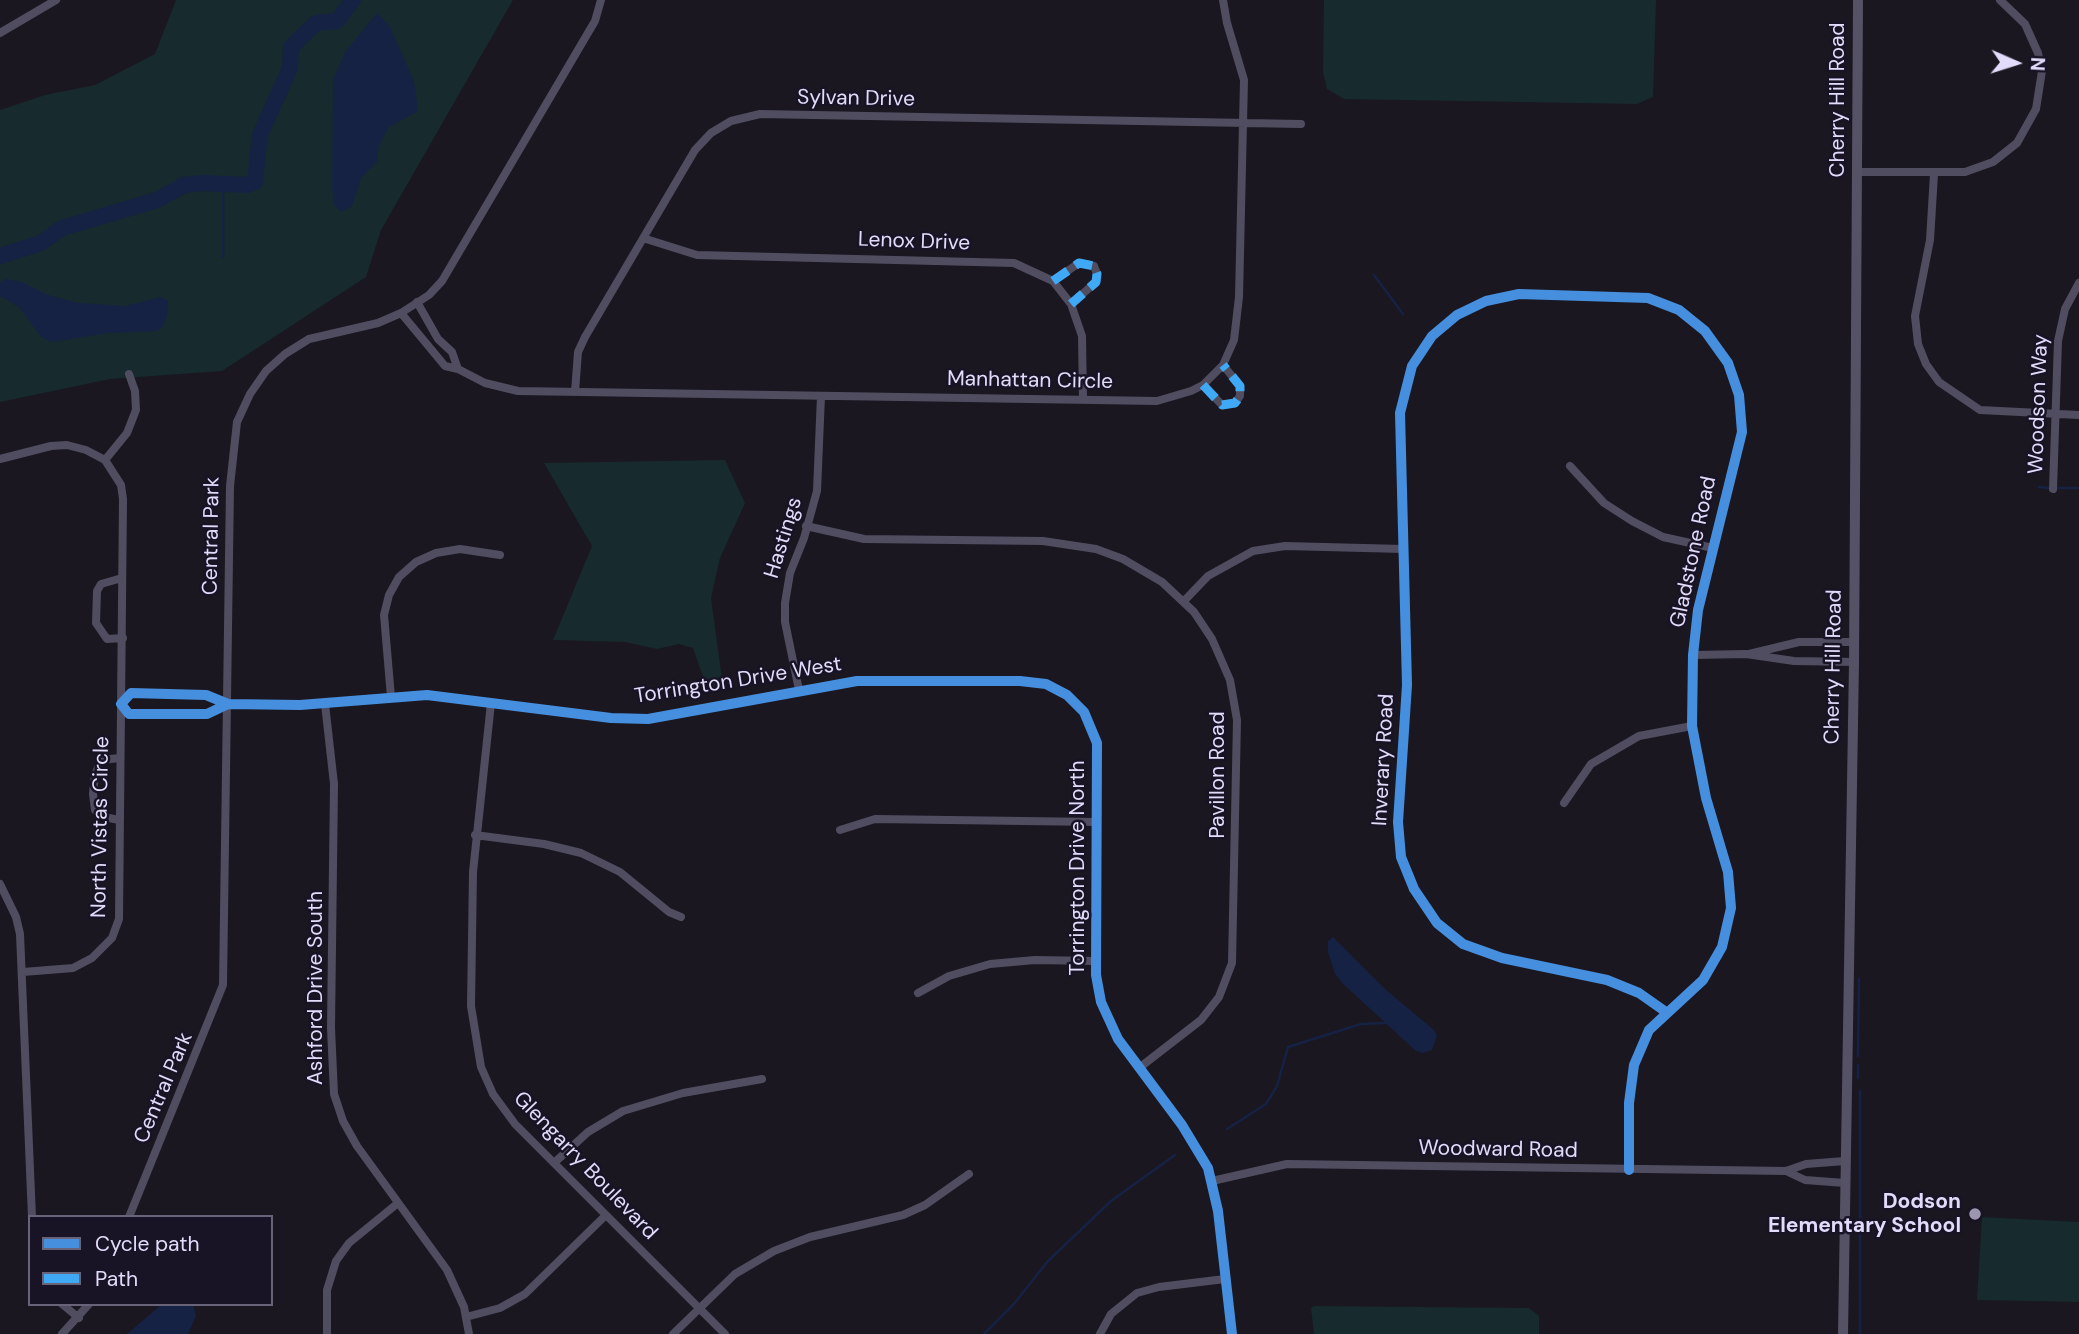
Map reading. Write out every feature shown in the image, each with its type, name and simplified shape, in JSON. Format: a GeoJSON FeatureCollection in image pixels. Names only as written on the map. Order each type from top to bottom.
{"type":"FeatureCollection","features":[{"type":"Feature","properties":{"kind":"main road","name":"Cherry Hill Road"},"geometry":{"type":"LineString","coordinates":[[1843,1334],[1854,662],[1858,0]]}},
{"type":"Feature","properties":{"kind":"street"},"geometry":{"type":"LineString","coordinates":[[0,33],[56,0]]}},
{"type":"Feature","properties":{"kind":"street","name":"Central Park"},"geometry":{"type":"LineString","coordinates":[[130,1215],[223,985],[230,486],[237,422],[250,394],[266,372],[285,354],[309,339],[379,323],[429,295],[453,266],[595,21],[601,0]]}},
{"type":"Feature","properties":{"kind":"street","name":"Manhattan Circle"},"geometry":{"type":"LineString","coordinates":[[401,313],[445,366],[458,369],[485,383],[518,391],[1157,401],[1203,385],[1223,365],[1234,340],[1239,297],[1244,80],[1223,0]]}},
{"type":"Feature","properties":{"kind":"street"},"geometry":{"type":"LineString","coordinates":[[1857,172],[1965,172],[2000,158],[2023,135],[2036,110],[2042,82],[2038,53],[2025,24],[2000,0]]}},
{"type":"Feature","properties":{"kind":"street","name":"Sylvan Drive"},"geometry":{"type":"LineString","coordinates":[[575,392],[581,345],[646,239],[695,150],[722,126],[747,116],[1301,124]]}},
{"type":"Feature","properties":{"kind":"street"},"geometry":{"type":"LineString","coordinates":[[1934,174],[1930,240],[1915,316],[1918,344],[1926,364],[1939,382],[1980,410],[2079,415]]}},
{"type":"Feature","properties":{"kind":"street","name":"Lenox Drive"},"geometry":{"type":"LineString","coordinates":[[646,239],[697,255],[1014,263],[1053,281],[1071,304],[1082,336],[1083,400]]}},
{"type":"Feature","properties":{"kind":"street"},"geometry":{"type":"LineString","coordinates":[[1053,281],[1079,263],[1094,266],[1096,282],[1071,304]]}},
{"type":"Feature","properties":{"kind":"street","name":"Woodson Way"},"geometry":{"type":"LineString","coordinates":[[2053,489],[2059,330],[2068,302],[2079,283]]}},
{"type":"Feature","properties":{"kind":"street","name":"Gladstone Road"},"geometry":{"type":"LineString","coordinates":[[1403,549],[1400,413],[1412,366],[1432,336],[1457,315],[1486,301],[1519,294],[1648,298],[1679,310],[1705,331],[1728,363],[1739,395],[1741,432],[1698,610],[1693,655],[1692,726],[1706,798],[1728,872],[1731,908],[1722,947],[1703,980],[1648,1030],[1634,1065],[1629,1103],[1629,1170]]}},
{"type":"Feature","properties":{"kind":"street"},"geometry":{"type":"LineString","coordinates":[[417,303],[438,339],[452,352],[458,369]]}},
{"type":"Feature","properties":{"kind":"street"},"geometry":{"type":"LineString","coordinates":[[1203,385],[1222,405],[1235,403],[1240,396],[1240,386],[1223,365]]}},
{"type":"Feature","properties":{"kind":"street"},"geometry":{"type":"LineString","coordinates":[[0,459],[67,445],[86,450],[105,460],[127,433],[136,410],[135,391],[130,374]]}},
{"type":"Feature","properties":{"kind":"street","name":"Hastings"},"geometry":{"type":"LineString","coordinates":[[799,690],[785,622],[785,603],[790,573],[819,475],[821,396]]}},
{"type":"Feature","properties":{"kind":"street","name":"North Vistas Circle"},"geometry":{"type":"LineString","coordinates":[[23,972],[73,968],[92,958],[113,938],[119,909],[123,499],[121,485],[105,460]]}},
{"type":"Feature","properties":{"kind":"street"},"geometry":{"type":"LineString","coordinates":[[1570,466],[1604,503],[1632,521],[1663,537],[1713,548]]}},
{"type":"Feature","properties":{"kind":"street","name":"Pavillon Road"},"geometry":{"type":"LineString","coordinates":[[806,526],[864,539],[1043,541],[1082,545],[1139,566],[1184,601],[1219,651],[1236,707],[1235,944],[1227,981],[1209,1012],[1191,1030],[1139,1068]]}},
{"type":"Feature","properties":{"kind":"street"},"geometry":{"type":"LineString","coordinates":[[1184,601],[1208,576],[1253,551],[1285,546],[1403,549]]}},
{"type":"Feature","properties":{"kind":"street","name":"Inverary Road"},"geometry":{"type":"LineString","coordinates":[[1403,549],[1407,685],[1398,822],[1401,857],[1414,889],[1437,923],[1463,944],[1502,958],[1607,980],[1639,993],[1667,1012]]}},
{"type":"Feature","properties":{"kind":"street"},"geometry":{"type":"LineString","coordinates":[[391,697],[384,615],[389,595],[399,577],[415,562],[436,553],[460,550],[500,555]]}},
{"type":"Feature","properties":{"kind":"street"},"geometry":{"type":"LineString","coordinates":[[122,578],[101,584],[97,591],[96,623],[107,639],[123,638]]}},
{"type":"Feature","properties":{"kind":"street"},"geometry":{"type":"LineString","coordinates":[[1746,654],[1799,642],[1854,642]]}},
{"type":"Feature","properties":{"kind":"street"},"geometry":{"type":"LineString","coordinates":[[1693,655],[1746,654],[1794,661],[1854,662]]}},
{"type":"Feature","properties":{"kind":"street","name":"Torrington Drive West"},"geometry":{"type":"LineString","coordinates":[[228,704],[325,704],[426,695],[611,718],[648,719],[857,681],[1020,681],[1054,687],[1080,708]]}},
{"type":"Feature","properties":{"kind":"street"},"geometry":{"type":"LineString","coordinates":[[131,693],[206,695],[228,704],[207,715],[129,714],[121,704],[131,693]]}},
{"type":"Feature","properties":{"kind":"street","name":"Glengarry Boulevard"},"geometry":{"type":"LineString","coordinates":[[491,703],[475,835],[471,1006],[476,1052],[487,1083],[501,1108],[725,1334]]}},
{"type":"Feature","properties":{"kind":"street","name":"Ashford Drive South"},"geometry":{"type":"LineString","coordinates":[[325,704],[334,784],[332,1082],[348,1130],[447,1270],[467,1317],[469,1334]]}},
{"type":"Feature","properties":{"kind":"street","name":"Torrington Drive North"},"geometry":{"type":"LineString","coordinates":[[1080,708],[1097,743],[1097,987],[1104,1013],[1118,1039],[1195,1145],[1212,1181],[1232,1334]]}},
{"type":"Feature","properties":{"kind":"street"},"geometry":{"type":"LineString","coordinates":[[1564,803],[1591,765],[1639,736],[1692,726]]}},
{"type":"Feature","properties":{"kind":"street"},"geometry":{"type":"LineString","coordinates":[[119,820],[104,817],[95,810],[93,794],[95,775],[102,760],[120,758]]}},
{"type":"Feature","properties":{"kind":"street"},"geometry":{"type":"LineString","coordinates":[[840,830],[875,819],[1097,822]]}},
{"type":"Feature","properties":{"kind":"street"},"geometry":{"type":"LineString","coordinates":[[475,835],[544,844],[580,853],[620,873],[668,912],[681,917]]}},
{"type":"Feature","properties":{"kind":"street"},"geometry":{"type":"LineString","coordinates":[[0,884],[16,918],[23,972],[32,1215]]}},
{"type":"Feature","properties":{"kind":"street"},"geometry":{"type":"LineString","coordinates":[[918,993],[950,976],[990,964],[1035,960],[1096,961]]}},
{"type":"Feature","properties":{"kind":"street"},"geometry":{"type":"LineString","coordinates":[[554,1163],[587,1132],[623,1111],[683,1093],[762,1079]]}},
{"type":"Feature","properties":{"kind":"street","name":"Woodward Road"},"geometry":{"type":"LineString","coordinates":[[1212,1181],[1287,1164],[1786,1171],[1806,1164],[1845,1161]]}},
{"type":"Feature","properties":{"kind":"street","name":"Woodward Road"},"geometry":{"type":"LineString","coordinates":[[1786,1171],[1805,1180],[1845,1182]]}},
{"type":"Feature","properties":{"kind":"street"},"geometry":{"type":"LineString","coordinates":[[673,1334],[735,1274],[774,1251],[810,1237],[903,1215],[925,1205],[969,1174]]}},
{"type":"Feature","properties":{"kind":"street"},"geometry":{"type":"LineString","coordinates":[[327,1334],[327,1290],[336,1261],[353,1239],[398,1203]]}},
{"type":"Feature","properties":{"kind":"street"},"geometry":{"type":"LineString","coordinates":[[467,1317],[500,1308],[525,1294],[606,1215]]}},
{"type":"Feature","properties":{"kind":"street"},"geometry":{"type":"LineString","coordinates":[[1100,1334],[1111,1314],[1137,1293],[1159,1287],[1225,1279]]}},
{"type":"Feature","properties":{"kind":"street"},"geometry":{"type":"LineString","coordinates":[[64,1306],[79,1318]]}},
{"type":"Feature","properties":{"kind":"street"},"geometry":{"type":"LineString","coordinates":[[62,1334],[88,1306]]}},
{"type":"Feature","properties":{"kind":"green space"},"geometry":{"type":"Polygon","coordinates":[[[176,0],[513,0],[381,230],[366,277],[222,371],[110,379],[0,402],[0,110],[45,95],[95,85],[155,54],[176,0]]]}},
{"type":"Feature","properties":{"kind":"green space"},"geometry":{"type":"Polygon","coordinates":[[[1324,0],[1656,0],[1653,97],[1637,104],[1344,99],[1327,89],[1323,72],[1324,0]]]}},
{"type":"Feature","properties":{"kind":"green space"},"geometry":{"type":"Polygon","coordinates":[[[725,460],[745,503],[720,558],[711,598],[723,686],[708,691],[693,648],[679,644],[657,649],[625,642],[553,640],[592,546],[544,463],[725,460]]]}},
{"type":"Feature","properties":{"kind":"green space"},"geometry":{"type":"Polygon","coordinates":[[[1982,1217],[2079,1222],[2079,1302],[1977,1300],[1982,1217]]]}},
{"type":"Feature","properties":{"kind":"green space"},"geometry":{"type":"Polygon","coordinates":[[[1311,1308],[1529,1308],[1539,1316],[1539,1334],[1314,1334],[1311,1308]]]}},
{"type":"Feature","properties":{"kind":"water"},"geometry":{"type":"Polygon","coordinates":[[[377,13],[390,27],[414,82],[418,111],[389,127],[379,145],[377,162],[361,178],[352,206],[341,212],[334,205],[332,188],[333,80],[345,52],[377,13]]]}},
{"type":"Feature","properties":{"kind":"water"},"geometry":{"type":"Polygon","coordinates":[[[5,279],[22,282],[48,295],[79,303],[125,306],[161,297],[168,301],[167,314],[163,326],[157,331],[108,333],[52,342],[42,338],[19,307],[0,296],[0,283],[5,279]]]}},
{"type":"Feature","properties":{"kind":"water"},"geometry":{"type":"Polygon","coordinates":[[[1333,937],[1385,989],[1434,1030],[1437,1036],[1432,1050],[1423,1053],[1416,1051],[1342,983],[1335,974],[1328,952],[1328,941],[1333,937]]]}},
{"type":"Feature","properties":{"kind":"water"},"geometry":{"type":"Polygon","coordinates":[[[160,1306],[194,1306],[196,1316],[188,1334],[127,1334],[160,1306]]]}},
{"type":"Feature","properties":{"kind":"waterway"},"geometry":{"type":"LineString","coordinates":[[0,256],[41,243],[62,228],[157,200],[184,185],[247,185],[255,182],[260,135],[290,68],[291,47],[316,23],[337,21],[353,0]]}},
{"type":"Feature","properties":{"kind":"waterway"},"geometry":{"type":"LineString","coordinates":[[223,184],[223,257]]}},
{"type":"Feature","properties":{"kind":"waterway"},"geometry":{"type":"LineString","coordinates":[[1374,275],[1403,314]]}},
{"type":"Feature","properties":{"kind":"waterway"},"geometry":{"type":"LineString","coordinates":[[2039,487],[2049,488]]}},
{"type":"Feature","properties":{"kind":"waterway"},"geometry":{"type":"LineString","coordinates":[[2056,488],[2079,488]]}},
{"type":"Feature","properties":{"kind":"waterway"},"geometry":{"type":"LineString","coordinates":[[1858,1056],[1859,979]]}},
{"type":"Feature","properties":{"kind":"waterway"},"geometry":{"type":"LineString","coordinates":[[1227,1129],[1266,1104],[1277,1086],[1288,1047],[1361,1024],[1386,1023]]}},
{"type":"Feature","properties":{"kind":"waterway"},"geometry":{"type":"LineString","coordinates":[[1858,1065],[1858,1078]]}},
{"type":"Feature","properties":{"kind":"waterway"},"geometry":{"type":"LineString","coordinates":[[1860,1091],[1860,1334]]}},
{"type":"Feature","properties":{"kind":"waterway"},"geometry":{"type":"LineString","coordinates":[[984,1334],[1013,1305],[1048,1261],[1111,1201],[1175,1155]]}},
{"type":"Feature","properties":{"kind":"marked path"},"geometry":{"type":"LineString","coordinates":[[1053,281],[1079,263],[1094,266],[1096,282],[1071,304]]}},
{"type":"Feature","properties":{"kind":"marked path"},"geometry":{"type":"LineString","coordinates":[[1203,385],[1222,405],[1235,403],[1240,396],[1240,386],[1223,365]]}},
{"type":"Feature","properties":{"kind":"cycle path"},"geometry":{"type":"LineString","coordinates":[[1629,1170],[1629,1103],[1634,1065],[1649,1030],[1703,980],[1722,947],[1731,908],[1728,872],[1706,798],[1692,726],[1693,655],[1698,610],[1742,432],[1739,395],[1728,363],[1705,331],[1679,310],[1648,298],[1519,294],[1486,301],[1457,315],[1432,336],[1412,366],[1400,413],[1407,685],[1398,822],[1401,857],[1414,889],[1437,923],[1463,944],[1502,958],[1607,980],[1639,993],[1666,1012]]}},
{"type":"Feature","properties":{"kind":"cycle path"},"geometry":{"type":"LineString","coordinates":[[228,704],[207,714],[129,714],[121,704],[131,693],[206,695],[228,704],[300,705],[427,695],[611,718],[648,719],[857,681],[1020,681],[1046,684],[1067,695],[1084,712],[1097,743],[1096,975],[1101,1002],[1118,1039],[1182,1125],[1208,1168],[1218,1211],[1232,1334]]}},
{"type":"Feature","properties":{"kind":"place","name":"Dodson Elementary School"},"geometry":{"type":"Point","coordinates":[1975,1214]}}]}
